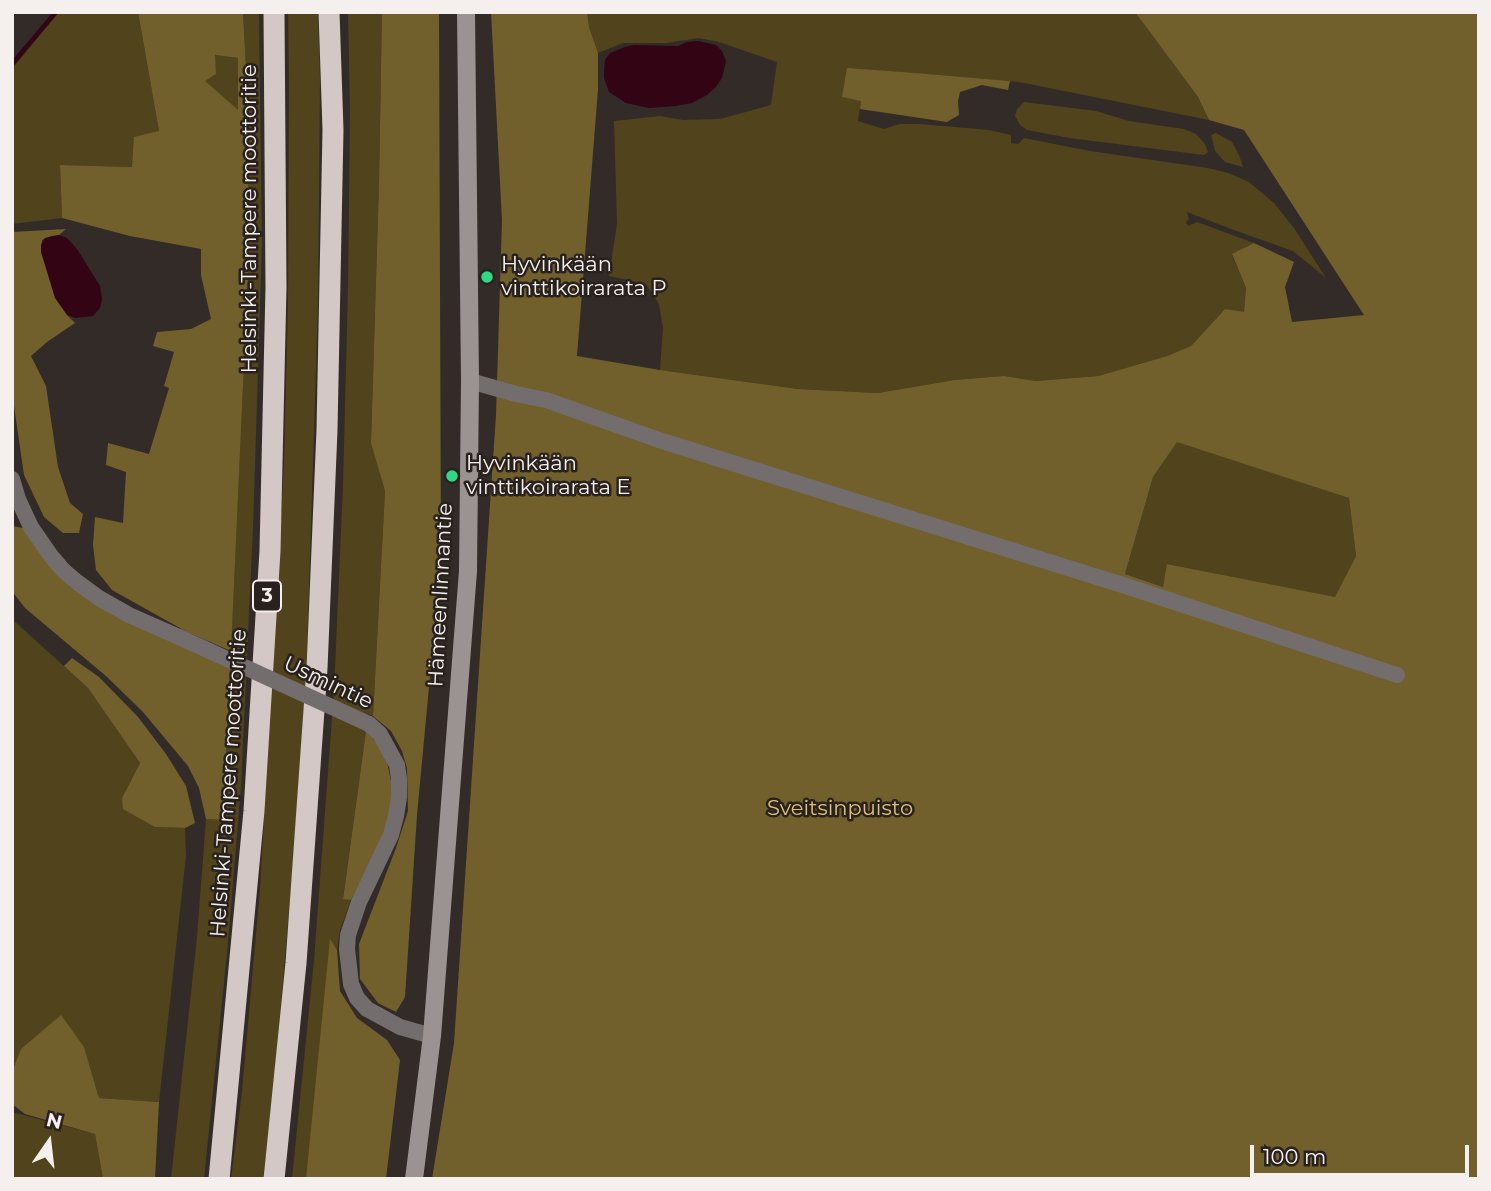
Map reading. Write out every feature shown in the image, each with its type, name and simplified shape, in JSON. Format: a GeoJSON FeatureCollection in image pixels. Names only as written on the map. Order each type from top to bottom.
{"type":"FeatureCollection","features":[{"type":"Feature","properties":{"kind":"highway","name":"Helsinki-Tampere moottoritie"},"geometry":{"type":"LineString","coordinates":[[219,1179],[254,811],[270,551],[276,287],[274,12]]}},
{"type":"Feature","properties":{"kind":"highway"},"geometry":{"type":"LineString","coordinates":[[274,1179],[296,963],[318,654],[328,416],[332,130],[329,12]]}},
{"type":"Feature","properties":{"kind":"main road","name":"Hämeenlinnantie"},"geometry":{"type":"LineString","coordinates":[[414,1179],[432,1036],[468,571],[470,381],[466,12]]}},
{"type":"Feature","properties":{"kind":"street"},"geometry":{"type":"LineString","coordinates":[[470,381],[546,400],[671,444],[1129,587],[1396,675]]}},
{"type":"Feature","properties":{"kind":"street","name":"Usmintie"},"geometry":{"type":"LineString","coordinates":[[12,479],[31,527],[51,556],[76,582],[99,598],[129,615],[369,724],[380,734],[397,765],[399,797],[391,835],[359,902],[348,936],[351,984],[357,998],[368,1009],[400,1027],[432,1036]]}},
{"type":"Feature","properties":{"kind":"shaded area"},"geometry":{"type":"Polygon","coordinates":[[[59,12],[138,12],[159,131],[133,167],[60,165],[62,218],[12,224],[12,69],[59,12]]]}},
{"type":"Feature","properties":{"kind":"shaded area"},"geometry":{"type":"Polygon","coordinates":[[[243,12],[259,12],[262,243],[241,786],[204,1179],[171,1179],[197,937],[206,819],[223,820],[249,253],[248,104],[243,12]]]}},
{"type":"Feature","properties":{"kind":"shaded area"},"geometry":{"type":"Polygon","coordinates":[[[288,12],[318,12],[320,80],[318,305],[306,682],[291,889],[263,1179],[231,1179],[242,1091],[260,889],[284,464],[288,302],[288,12]]]}},
{"type":"Feature","properties":{"kind":"shaded area"},"geometry":{"type":"Polygon","coordinates":[[[348,12],[382,12],[371,442],[385,491],[373,716],[362,712],[356,724],[366,731],[343,898],[351,900],[340,930],[337,950],[331,941],[318,1179],[292,1179],[314,960],[334,691],[348,289],[348,12]]]}},
{"type":"Feature","properties":{"kind":"shaded area"},"geometry":{"type":"Polygon","coordinates":[[[587,12],[1135,12],[1198,97],[1209,120],[1019,82],[928,74],[861,101],[858,121],[884,129],[899,124],[920,124],[989,130],[1011,135],[1011,143],[1018,144],[1024,138],[1228,173],[1249,182],[1274,203],[1294,228],[1326,278],[1293,251],[1187,212],[1188,226],[1197,222],[1254,243],[1232,255],[1246,288],[1244,313],[1225,309],[1191,346],[1167,356],[1098,376],[1036,381],[1004,376],[954,380],[878,393],[798,389],[660,370],[663,328],[659,304],[646,284],[609,276],[617,224],[614,121],[660,116],[683,120],[720,119],[771,105],[777,62],[699,38],[667,43],[623,43],[598,53],[587,12]]]}},
{"type":"Feature","properties":{"kind":"shaded area"},"geometry":{"type":"Polygon","coordinates":[[[698,41],[716,45],[726,61],[722,78],[707,95],[692,103],[649,108],[626,103],[609,92],[604,71],[605,60],[610,53],[634,45],[678,46],[698,41]]]}},
{"type":"Feature","properties":{"kind":"shaded area"},"geometry":{"type":"Polygon","coordinates":[[[214,55],[238,58],[238,111],[204,81],[216,74],[214,55]]]}},
{"type":"Feature","properties":{"kind":"shaded area"},"geometry":{"type":"Polygon","coordinates":[[[1024,102],[1096,111],[1129,121],[1184,129],[1196,134],[1208,152],[1204,155],[1027,130],[1015,116],[1017,109],[1024,102]]]}},
{"type":"Feature","properties":{"kind":"shaded area"},"geometry":{"type":"Polygon","coordinates":[[[1216,133],[1232,142],[1243,167],[1225,162],[1215,151],[1211,135],[1216,133]]]}},
{"type":"Feature","properties":{"kind":"shaded area"},"geometry":{"type":"Polygon","coordinates":[[[59,235],[67,238],[77,249],[100,286],[100,308],[93,316],[75,318],[67,315],[55,298],[41,245],[45,238],[59,235]]]}},
{"type":"Feature","properties":{"kind":"shaded area"},"geometry":{"type":"Polygon","coordinates":[[[1177,441],[1349,498],[1356,556],[1335,598],[1168,564],[1163,587],[1125,574],[1153,477],[1177,441]]]}},
{"type":"Feature","properties":{"kind":"shaded area"},"geometry":{"type":"Polygon","coordinates":[[[12,619],[88,688],[140,763],[122,798],[155,827],[185,828],[186,856],[159,1102],[99,1098],[84,1048],[12,1072],[12,619]]]}},
{"type":"Feature","properties":{"kind":"shaded area"},"geometry":{"type":"Polygon","coordinates":[[[12,1112],[95,1134],[103,1179],[12,1179],[12,1112]]]}},
{"type":"Feature","properties":{"kind":"green space"},"geometry":{"type":"Polygon","coordinates":[[[138,12],[243,12],[248,104],[249,253],[231,651],[187,632],[112,590],[96,570],[93,545],[95,517],[123,523],[126,472],[106,465],[108,443],[149,454],[169,388],[164,386],[174,352],[153,346],[157,332],[191,329],[211,319],[201,275],[201,249],[130,236],[62,218],[60,165],[132,167],[134,137],[159,131],[138,12]],[[215,55],[216,74],[205,81],[238,110],[238,58],[215,55]]]}},
{"type":"Feature","properties":{"kind":"green space"},"geometry":{"type":"Polygon","coordinates":[[[382,12],[439,12],[441,559],[417,815],[405,997],[396,1012],[378,1003],[360,979],[359,944],[408,811],[407,768],[402,751],[391,731],[373,716],[385,491],[371,443],[382,12]]]}},
{"type":"Feature","properties":{"kind":"green space","name":"Sveitsinpuisto"},"geometry":{"type":"Polygon","coordinates":[[[491,12],[587,12],[598,53],[598,89],[577,356],[798,389],[878,393],[954,380],[1004,376],[1036,381],[1098,376],[1167,356],[1191,346],[1225,309],[1244,312],[1246,288],[1232,254],[1254,243],[1294,262],[1285,287],[1292,322],[1364,315],[1244,130],[1209,120],[1198,97],[1135,12],[1479,12],[1479,1179],[432,1179],[454,1043],[496,415],[502,220],[491,12]],[[1177,442],[1153,477],[1125,574],[1163,587],[1167,564],[1335,597],[1356,556],[1349,498],[1177,442]]]}},
{"type":"Feature","properties":{"kind":"green space"},"geometry":{"type":"Polygon","coordinates":[[[847,68],[1010,81],[1008,90],[982,85],[960,92],[959,115],[947,122],[860,109],[861,101],[842,97],[847,68]]]}},
{"type":"Feature","properties":{"kind":"green space"},"geometry":{"type":"Polygon","coordinates":[[[66,229],[59,235],[42,240],[41,252],[67,315],[75,323],[31,356],[46,386],[58,467],[70,503],[83,514],[79,533],[63,533],[44,517],[24,475],[12,392],[12,232],[66,229]]]}},
{"type":"Feature","properties":{"kind":"green space"},"geometry":{"type":"Polygon","coordinates":[[[12,526],[23,528],[71,587],[230,668],[223,820],[206,819],[199,788],[188,766],[143,712],[106,676],[25,608],[12,591],[12,526]]]}},
{"type":"Feature","properties":{"kind":"green space"},"geometry":{"type":"Polygon","coordinates":[[[72,658],[99,677],[138,717],[166,754],[186,786],[195,823],[185,828],[155,827],[123,809],[122,798],[140,763],[88,688],[64,666],[72,658]]]}},
{"type":"Feature","properties":{"kind":"green space"},"geometry":{"type":"Polygon","coordinates":[[[366,731],[378,744],[387,762],[391,781],[391,804],[385,832],[351,900],[343,899],[366,731]]]}},
{"type":"Feature","properties":{"kind":"green space"},"geometry":{"type":"Polygon","coordinates":[[[330,939],[337,950],[340,991],[357,1018],[387,1040],[400,1060],[386,1179],[306,1179],[330,939]]]}},
{"type":"Feature","properties":{"kind":"green space"},"geometry":{"type":"Polygon","coordinates":[[[61,1015],[84,1047],[99,1098],[159,1102],[155,1179],[103,1179],[95,1134],[25,1114],[12,1104],[12,1072],[21,1049],[61,1015]]]}},
{"type":"Feature","properties":{"kind":"waterway"},"geometry":{"type":"LineString","coordinates":[[12,64],[56,12]]}},
{"type":"Feature","properties":{"kind":"place","name":"Hyvinkään vinttikoirarata P"},"geometry":{"type":"Point","coordinates":[487,277]}},
{"type":"Feature","properties":{"kind":"place","name":"Hyvinkään vinttikoirarata E"},"geometry":{"type":"Point","coordinates":[452,476]}}]}
